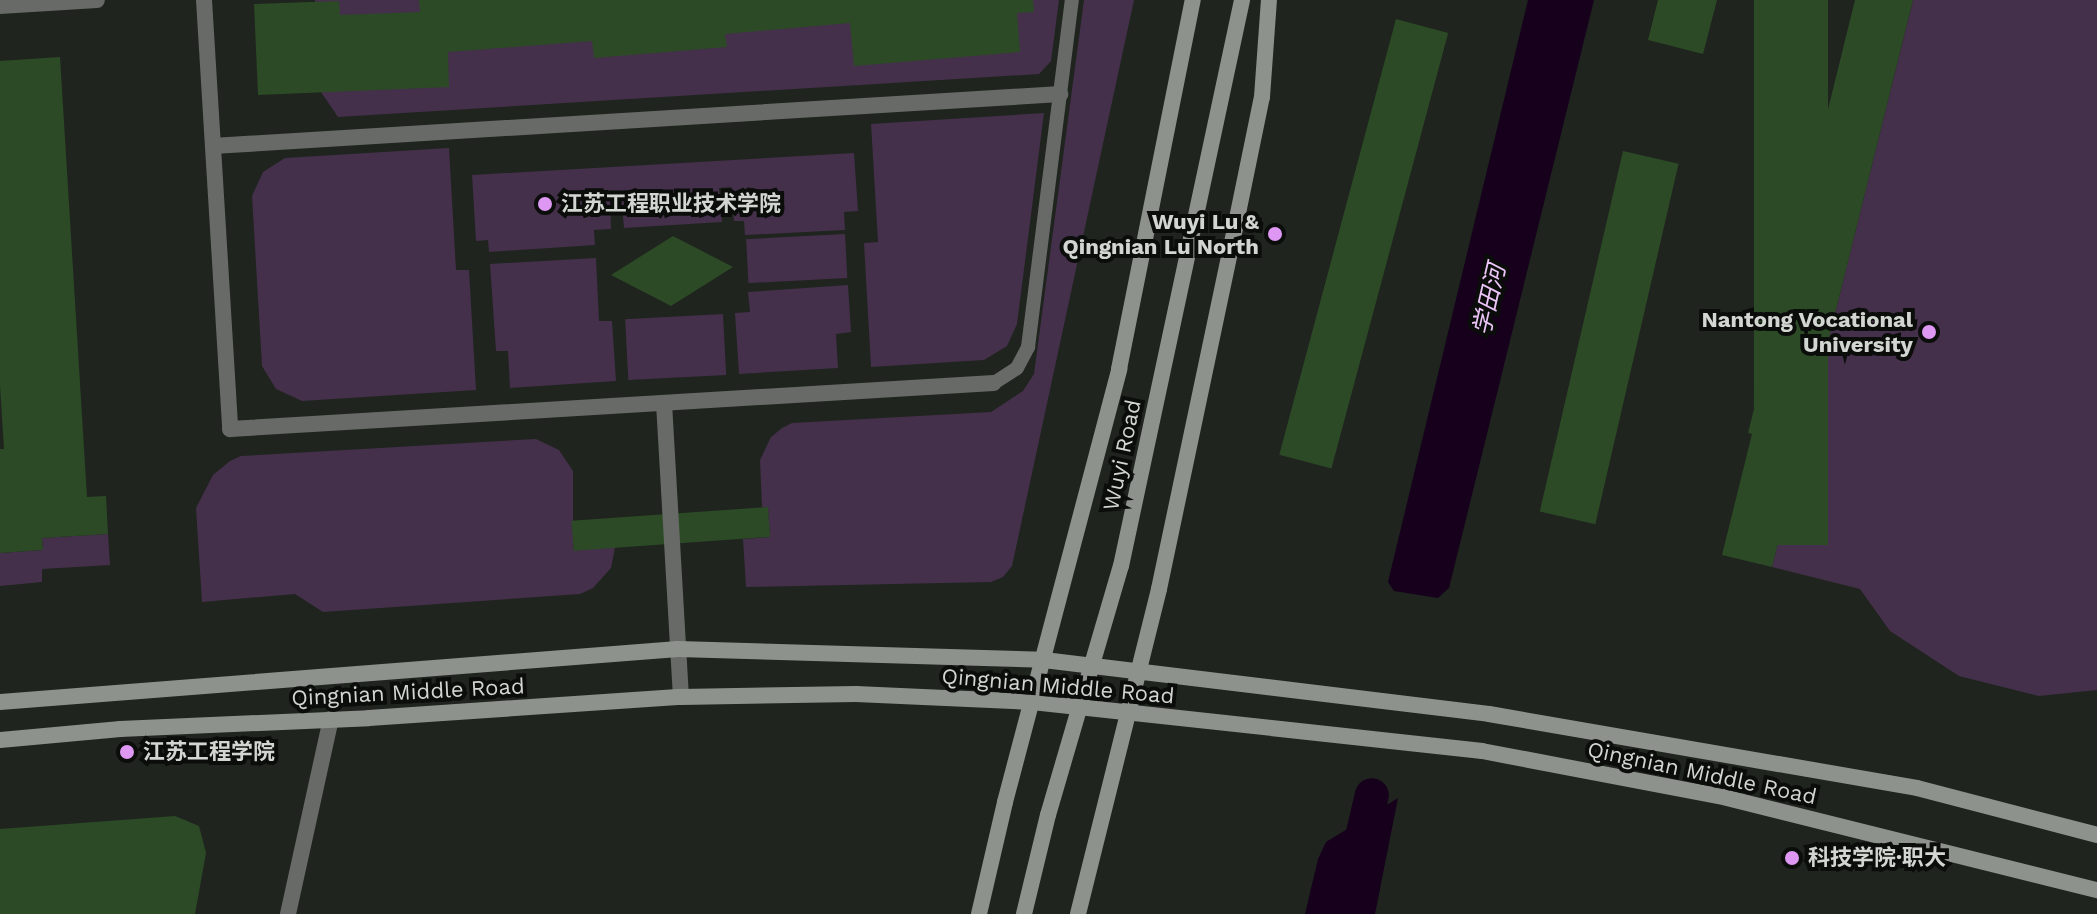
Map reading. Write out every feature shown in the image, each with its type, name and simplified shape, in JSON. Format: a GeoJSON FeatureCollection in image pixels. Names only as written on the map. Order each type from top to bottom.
{"type":"FeatureCollection","features":[{"type":"Feature","properties":{"kind":"main road","name":"Wuyi Road"},"geometry":{"type":"LineString","coordinates":[[979,914],[1119,369],[1193,0]]}},
{"type":"Feature","properties":{"kind":"main road","name":"Wuyi Road"},"geometry":{"type":"LineString","coordinates":[[1024,914],[1079,706],[1121,566],[1242,0]]}},
{"type":"Feature","properties":{"kind":"main road"},"geometry":{"type":"LineString","coordinates":[[1078,914],[1159,589],[1262,97],[1269,0]]}},
{"type":"Feature","properties":{"kind":"main road","name":"Qingnian Middle Road"},"geometry":{"type":"LineString","coordinates":[[0,702],[678,649],[1044,660],[1489,714],[1917,788],[2097,835]]}},
{"type":"Feature","properties":{"kind":"main road","name":"Qingnian Middle Road"},"geometry":{"type":"LineString","coordinates":[[0,740],[120,729],[681,697],[856,694],[1032,702],[1482,751],[1719,796],[2097,890]]}},
{"type":"Feature","properties":{"kind":"street"},"geometry":{"type":"LineString","coordinates":[[0,6],[97,0]]}},
{"type":"Feature","properties":{"kind":"street"},"geometry":{"type":"LineString","coordinates":[[204,0],[230,429],[994,383]]}},
{"type":"Feature","properties":{"kind":"street"},"geometry":{"type":"LineString","coordinates":[[213,146],[1060,94]]}},
{"type":"Feature","properties":{"kind":"street"},"geometry":{"type":"LineString","coordinates":[[664,403],[681,697]]}},
{"type":"Feature","properties":{"kind":"street"},"geometry":{"type":"LineString","coordinates":[[288,914],[331,719]]}},
{"type":"Feature","properties":{"kind":"lane"},"geometry":{"type":"LineString","coordinates":[[994,383],[1017,368],[1028,347],[1072,0]]}},
{"type":"Feature","properties":{"kind":"shaded area"},"geometry":{"type":"Polygon","coordinates":[[[315,0],[1059,0],[1051,61],[1039,74],[338,117],[321,92],[315,0]]]}},
{"type":"Feature","properties":{"kind":"shaded area"},"geometry":{"type":"Polygon","coordinates":[[[1084,0],[1134,0],[1012,566],[1003,577],[991,582],[746,587],[743,539],[770,537],[768,508],[762,507],[760,460],[771,437],[782,428],[792,423],[991,412],[1023,391],[1034,374],[1084,0]]]}},
{"type":"Feature","properties":{"kind":"shaded area","name":"Nantong Vocational University"},"geometry":{"type":"Polygon","coordinates":[[[1913,0],[2097,0],[2097,690],[2039,696],[1959,676],[1890,631],[1860,589],[1772,567],[1913,0]]]}},
{"type":"Feature","properties":{"kind":"shaded area"},"geometry":{"type":"Polygon","coordinates":[[[1044,113],[1017,324],[1007,346],[984,360],[871,367],[864,243],[878,242],[871,124],[1044,113]]]}},
{"type":"Feature","properties":{"kind":"shaded area"},"geometry":{"type":"Polygon","coordinates":[[[449,148],[456,270],[469,270],[476,390],[302,401],[276,389],[262,366],[252,196],[263,172],[285,158],[449,148]]]}},
{"type":"Feature","properties":{"kind":"shaded area"},"geometry":{"type":"Polygon","coordinates":[[[854,153],[858,211],[844,212],[845,230],[745,235],[744,221],[734,221],[731,187],[719,188],[722,222],[624,228],[621,194],[610,194],[611,229],[594,230],[595,245],[489,252],[488,240],[476,241],[472,175],[854,153]]]}},
{"type":"Feature","properties":{"kind":"shaded area"},"geometry":{"type":"Polygon","coordinates":[[[845,234],[847,278],[748,283],[746,239],[845,234]]]}},
{"type":"Feature","properties":{"kind":"shaded area"},"geometry":{"type":"Polygon","coordinates":[[[596,258],[599,321],[612,321],[616,381],[510,388],[508,351],[496,351],[490,264],[596,258]]]}},
{"type":"Feature","properties":{"kind":"shaded area"},"geometry":{"type":"Polygon","coordinates":[[[848,285],[851,332],[836,334],[838,368],[739,374],[735,313],[750,312],[748,292],[848,285]]]}},
{"type":"Feature","properties":{"kind":"shaded area"},"geometry":{"type":"Polygon","coordinates":[[[723,314],[726,375],[628,380],[625,319],[723,314]]]}},
{"type":"Feature","properties":{"kind":"shaded area"},"geometry":{"type":"Polygon","coordinates":[[[536,439],[559,450],[573,471],[573,549],[615,547],[611,568],[593,588],[580,594],[323,612],[295,594],[202,602],[196,508],[213,475],[230,461],[241,456],[536,439]]]}},
{"type":"Feature","properties":{"kind":"shaded area"},"geometry":{"type":"Polygon","coordinates":[[[108,534],[110,565],[42,569],[42,582],[0,586],[0,553],[43,550],[42,538],[108,534]]]}},
{"type":"Feature","properties":{"kind":"water"},"geometry":{"type":"Polygon","coordinates":[[[1528,0],[1594,0],[1449,588],[1438,598],[1394,591],[1388,582],[1528,0]]]}},
{"type":"Feature","properties":{"kind":"water"},"geometry":{"type":"Polygon","coordinates":[[[1398,798],[1375,914],[1305,914],[1318,859],[1326,842],[1398,798]]]}},
{"type":"Feature","properties":{"kind":"building"},"geometry":{"type":"Polygon","coordinates":[[[419,0],[1033,0],[1034,12],[1017,13],[1020,52],[854,66],[850,23],[725,34],[727,47],[594,58],[592,41],[448,52],[449,87],[258,95],[254,4],[339,1],[340,15],[420,12],[419,0]]]}},
{"type":"Feature","properties":{"kind":"building"},"geometry":{"type":"Polygon","coordinates":[[[1658,0],[1717,0],[1703,54],[1648,40],[1658,0]]]}},
{"type":"Feature","properties":{"kind":"building"},"geometry":{"type":"Polygon","coordinates":[[[1754,0],[1828,0],[1828,545],[1754,545],[1754,0]]]}},
{"type":"Feature","properties":{"kind":"building"},"geometry":{"type":"Polygon","coordinates":[[[1855,0],[1913,0],[1772,567],[1722,555],[1752,434],[1748,433],[1855,0]]]}},
{"type":"Feature","properties":{"kind":"building"},"geometry":{"type":"Polygon","coordinates":[[[1396,19],[1448,33],[1331,469],[1279,455],[1396,19]]]}},
{"type":"Feature","properties":{"kind":"building"},"geometry":{"type":"Polygon","coordinates":[[[60,57],[87,497],[106,496],[108,534],[42,538],[43,550],[0,553],[0,449],[4,449],[0,386],[0,61],[60,57]]]}},
{"type":"Feature","properties":{"kind":"building"},"geometry":{"type":"Polygon","coordinates":[[[1623,151],[1679,164],[1595,524],[1540,512],[1623,151]]]}},
{"type":"Feature","properties":{"kind":"building"},"geometry":{"type":"Polygon","coordinates":[[[673,236],[733,267],[671,306],[611,275],[673,236]]]}},
{"type":"Feature","properties":{"kind":"building"},"geometry":{"type":"Polygon","coordinates":[[[768,507],[770,537],[574,551],[571,521],[768,507]]]}},
{"type":"Feature","properties":{"kind":"building"},"geometry":{"type":"Polygon","coordinates":[[[175,816],[199,826],[206,853],[195,914],[0,914],[0,829],[175,816]]]}},
{"type":"Feature","properties":{"kind":"waterway","name":"学田河"},"geometry":{"type":"LineString","coordinates":[[1344,914],[1372,795]]}},
{"type":"Feature","properties":{"kind":"place","name":"江苏工程职业技术学院"},"geometry":{"type":"Point","coordinates":[545,204]}},
{"type":"Feature","properties":{"kind":"place","name":"Wuyi Lu & Qingnian Lu North"},"geometry":{"type":"Point","coordinates":[1275,234]}},
{"type":"Feature","properties":{"kind":"place","name":"Nantong Vocational University"},"geometry":{"type":"Point","coordinates":[1929,332]}},
{"type":"Feature","properties":{"kind":"place","name":"江苏工程学院"},"geometry":{"type":"Point","coordinates":[127,752]}},
{"type":"Feature","properties":{"kind":"place","name":"科技学院·职大"},"geometry":{"type":"Point","coordinates":[1792,858]}}]}
